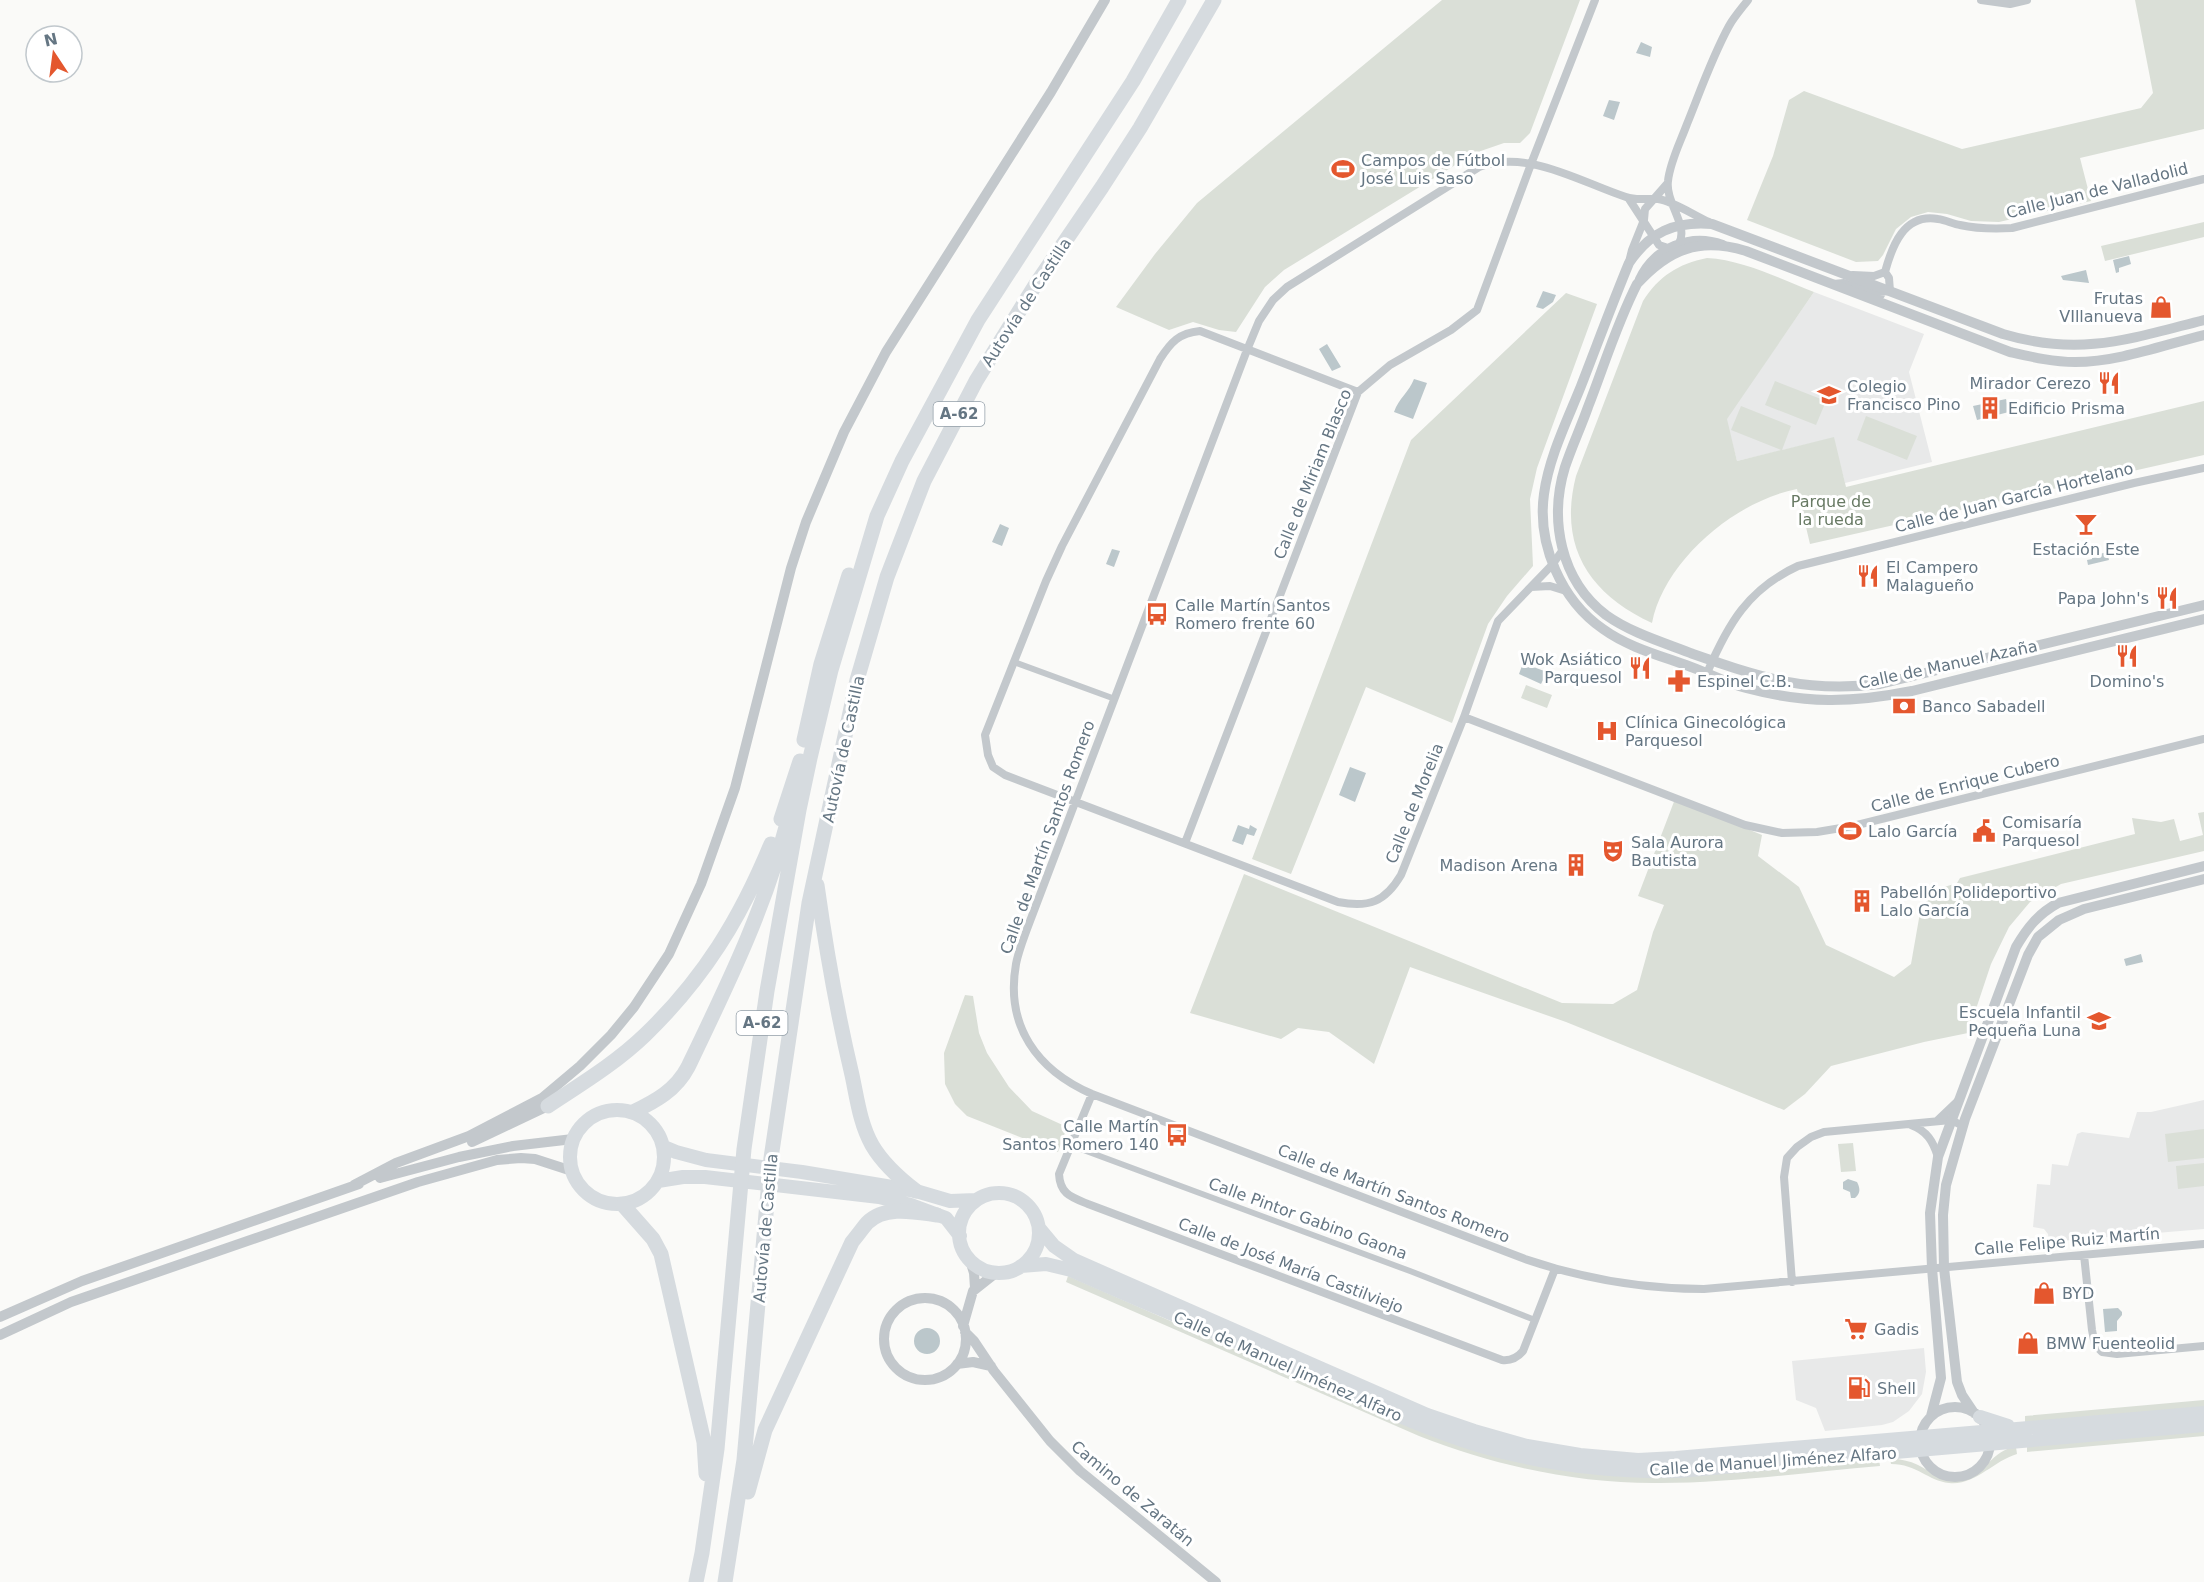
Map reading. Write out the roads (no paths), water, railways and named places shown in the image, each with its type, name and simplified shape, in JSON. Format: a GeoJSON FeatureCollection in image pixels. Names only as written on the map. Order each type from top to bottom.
{"type":"FeatureCollection","features":[{"type":"Feature","properties":{"kind":"highway"},"geometry":{"type":"LineString","coordinates":[[1147,58],[1154,30],[1171,0]]}},
{"type":"Feature","properties":{"kind":"highway","name":"Autovía de Castilla"},"geometry":{"type":"LineString","coordinates":[[696,1582],[704,1546],[717,1449],[744,1149],[766,991],[810,758],[831,670],[877,516],[908,450],[978,320],[1147,58],[1179,0]]}},
{"type":"Feature","properties":{"kind":"highway","name":"Autovía de Castilla"},"geometry":{"type":"LineString","coordinates":[[726,1582],[744,1460],[771,1158],[809,903],[857,680],[887,576],[924,481],[976,381],[999,341],[1134,138],[1214,0]]}},
{"type":"Feature","properties":{"kind":"highway"},"geometry":{"type":"LineString","coordinates":[[633,1113],[666,1094],[682,1079],[735,969],[772,869],[789,814],[821,664],[841,598],[848,577],[877,516]]}},
{"type":"Feature","properties":{"kind":"highway"},"geometry":{"type":"LineString","coordinates":[[548,1107],[604,1069],[644,1036],[693,983],[730,931],[758,875],[780,821],[800,761]]}},
{"type":"Feature","properties":{"kind":"highway"},"geometry":{"type":"LineString","coordinates":[[816,876],[840,1021],[864,1126],[872,1145],[882,1159],[895,1174],[916,1191]]}},
{"type":"Feature","properties":{"kind":"highway"},"geometry":{"type":"LineString","coordinates":[[619,1110],[633,1113],[647,1120],[658,1132],[664,1147],[665,1158],[658,1181],[649,1193],[637,1201],[610,1204],[597,1200],[582,1188],[572,1171],[570,1150],[573,1139],[592,1117],[619,1110]]}},
{"type":"Feature","properties":{"kind":"highway"},"geometry":{"type":"LineString","coordinates":[[658,1181],[705,1177],[879,1197],[911,1205],[950,1221],[960,1236],[970,1260],[987,1270],[997,1272],[1010,1271],[1030,1259],[1039,1239],[1036,1216],[1030,1206],[1010,1194],[998,1193],[976,1200],[950,1201],[916,1191],[802,1172],[706,1161],[664,1147]]}},
{"type":"Feature","properties":{"kind":"highway"},"geometry":{"type":"LineString","coordinates":[[960,1236],[963,1216],[976,1200]]}},
{"type":"Feature","properties":{"kind":"highway"},"geometry":{"type":"LineString","coordinates":[[623,1204],[653,1239],[661,1254],[670,1285],[704,1442],[706,1464],[702,1509],[704,1546]]}},
{"type":"Feature","properties":{"kind":"highway"},"geometry":{"type":"LineString","coordinates":[[731,1557],[765,1430],[852,1242],[868,1222],[882,1214],[905,1211],[937,1215]]}},
{"type":"Feature","properties":{"kind":"highway","name":"Calle de Manuel Jiménez Alfaro"},"geometry":{"type":"LineString","coordinates":[[1039,1228],[1054,1246],[1074,1260],[1426,1415],[1527,1446],[1580,1455],[1638,1460],[1831,1446],[1920,1444]]}},
{"type":"Feature","properties":{"kind":"highway","name":"Calle de Manuel Jiménez Alfaro"},"geometry":{"type":"LineString","coordinates":[[1021,1266],[1046,1264],[1071,1270],[1389,1412],[1482,1446],[1585,1468],[1640,1472],[1679,1471],[1989,1437],[2204,1425]]}},
{"type":"Feature","properties":{"kind":"highway","name":"Calle de Manuel Jiménez Alfaro"},"geometry":{"type":"LineString","coordinates":[[1989,1437],[2016,1429],[2204,1413]]}},
{"type":"Feature","properties":{"kind":"highway"},"geometry":{"type":"LineString","coordinates":[[1977,1415],[2016,1429]]}},
{"type":"Feature","properties":{"kind":"street"},"geometry":{"type":"LineString","coordinates":[[354,1185],[396,1163],[469,1136],[542,1098],[580,1066],[611,1035],[634,1007],[669,954],[701,884],[735,788],[791,568],[806,522],[844,432],[886,351],[1051,92],[1105,0]]}},
{"type":"Feature","properties":{"kind":"street","name":"Calle de Miriam Blasco"},"geometry":{"type":"LineString","coordinates":[[1185,843],[1358,392],[1390,364],[1451,330],[1477,310],[1595,0]]}},
{"type":"Feature","properties":{"kind":"street"},"geometry":{"type":"LineString","coordinates":[[1667,252],[1682,238],[1680,224],[1671,204],[1667,184],[1673,160],[1729,25],[1748,0]]}},
{"type":"Feature","properties":{"kind":"street"},"geometry":{"type":"LineString","coordinates":[[1981,0],[2010,4],[2027,0]]}},
{"type":"Feature","properties":{"kind":"street","name":"Calle de Martín Santos Romero"},"geometry":{"type":"LineString","coordinates":[[1653,199],[1629,199],[1531,164],[1504,161],[1479,167],[1305,274],[1273,300],[1259,321],[1247,350],[1027,929],[1016,963],[1013,984],[1019,1021],[1034,1051],[1046,1066],[1068,1084],[1555,1269],[1597,1280],[1656,1288],[1704,1289],[1932,1268]]}},
{"type":"Feature","properties":{"kind":"street","name":"Calle Juan de Valladolid"},"geometry":{"type":"LineString","coordinates":[[1885,272],[1890,252],[1901,231],[1912,223],[1936,218],[1958,225],[1985,229],[2012,228],[2204,179]]}},
{"type":"Feature","properties":{"kind":"street","name":"Calle de Manuel Azaña"},"geometry":{"type":"LineString","coordinates":[[1667,184],[1645,209],[1644,220],[1629,263],[1548,472],[1544,495],[1543,515],[1552,565],[1566,591],[1580,609],[1602,629],[1629,644],[1745,688],[1820,701],[1871,698],[1912,691],[2204,619]]}},
{"type":"Feature","properties":{"kind":"street"},"geometry":{"type":"LineString","coordinates":[[1629,199],[1653,237],[1667,252]]}},
{"type":"Feature","properties":{"kind":"street"},"geometry":{"type":"LineString","coordinates":[[1653,199],[1660,199],[1712,224],[2003,334],[2042,344],[2077,346],[2104,344],[2204,320]]}},
{"type":"Feature","properties":{"kind":"street"},"geometry":{"type":"LineString","coordinates":[[1653,237],[1680,224],[1712,224]]}},
{"type":"Feature","properties":{"kind":"street","name":"Calle de Manuel Azaña"},"geometry":{"type":"LineString","coordinates":[[1629,263],[1638,249],[1653,237]]}},
{"type":"Feature","properties":{"kind":"street"},"geometry":{"type":"LineString","coordinates":[[1679,243],[1708,238],[2010,352],[2054,361],[2077,362],[2112,358],[2204,335]]}},
{"type":"Feature","properties":{"kind":"street"},"geometry":{"type":"LineString","coordinates":[[1667,252],[1700,245],[1729,246]]}},
{"type":"Feature","properties":{"kind":"street","name":"Calle de Manuel Azaña"},"geometry":{"type":"LineString","coordinates":[[1667,252],[1636,284],[1565,467],[1558,509],[1562,551],[1573,576],[1585,593],[1606,615],[1640,633],[1713,661],[1773,680],[1815,687],[1849,687],[1908,677],[2204,605]]}},
{"type":"Feature","properties":{"kind":"street"},"geometry":{"type":"LineString","coordinates":[[1875,285],[1885,272],[1889,278],[1890,291]]}},
{"type":"Feature","properties":{"kind":"street"},"geometry":{"type":"LineString","coordinates":[[1833,284],[1844,282],[1875,285],[1892,306]]}},
{"type":"Feature","properties":{"kind":"street","name":"Calle de Morelia"},"geometry":{"type":"LineString","coordinates":[[1358,392],[1200,332],[1187,332],[1173,340],[1160,359],[1046,580],[985,735],[988,755],[993,766],[1005,775],[1338,902],[1355,905],[1376,901],[1390,891],[1401,875],[1464,717],[1498,621],[1552,565],[1562,551]]}},
{"type":"Feature","properties":{"kind":"street","name":"Calle de Juan García Hortelano"},"geometry":{"type":"LineString","coordinates":[[1707,673],[1723,637],[1749,599],[1765,584],[1798,566],[2134,483],[2204,468]]}},
{"type":"Feature","properties":{"kind":"street"},"geometry":{"type":"LineString","coordinates":[[1531,586],[1550,586],[1566,591]]}},
{"type":"Feature","properties":{"kind":"street"},"geometry":{"type":"LineString","coordinates":[[1014,662],[1115,699]]}},
{"type":"Feature","properties":{"kind":"street","name":"Calle de Enrique Cubero"},"geometry":{"type":"LineString","coordinates":[[1464,717],[1744,825],[1782,833],[1817,832],[1853,826],[2204,739]]}},
{"type":"Feature","properties":{"kind":"street"},"geometry":{"type":"LineString","coordinates":[[2204,866],[2070,899],[2044,911],[2027,927],[2016,947],[1938,1157],[1930,1213],[1941,1378],[1920,1444],[1923,1457],[1938,1472],[1958,1476],[1972,1472],[1983,1463],[1989,1437],[1977,1415],[1962,1395],[1957,1382],[1944,1268],[1943,1215],[1946,1185],[1963,1126],[2028,955],[2038,937],[2059,920],[2084,909],[2204,879]]}},
{"type":"Feature","properties":{"kind":"street","name":"Calle de José María Castilviejo"},"geometry":{"type":"LineString","coordinates":[[1092,1094],[1059,1174],[1060,1184],[1069,1196],[1502,1360],[1509,1360],[1523,1351],[1555,1269]]}},
{"type":"Feature","properties":{"kind":"street"},"geometry":{"type":"LineString","coordinates":[[1938,1120],[1959,1099]]}},
{"type":"Feature","properties":{"kind":"street"},"geometry":{"type":"LineString","coordinates":[[392,1174],[475,1141],[548,1107]]}},
{"type":"Feature","properties":{"kind":"street"},"geometry":{"type":"LineString","coordinates":[[1792,1282],[1784,1177],[1787,1158],[1797,1147],[1811,1137],[1824,1132],[1938,1120],[1951,1120],[1963,1126]]}},
{"type":"Feature","properties":{"kind":"street"},"geometry":{"type":"LineString","coordinates":[[1908,1124],[1927,1134],[1938,1157]]}},
{"type":"Feature","properties":{"kind":"street"},"geometry":{"type":"LineString","coordinates":[[0,1317],[82,1281],[354,1185],[459,1157],[513,1146],[573,1139]]}},
{"type":"Feature","properties":{"kind":"street","name":"Calle Pintor Gabino Gaona"},"geometry":{"type":"LineString","coordinates":[[1070,1145],[1535,1320]]}},
{"type":"Feature","properties":{"kind":"street"},"geometry":{"type":"LineString","coordinates":[[0,1335],[71,1302],[418,1182],[497,1160],[521,1158],[535,1159],[572,1171]]}},
{"type":"Feature","properties":{"kind":"street","name":"Calle Felipe Ruiz Martín"},"geometry":{"type":"LineString","coordinates":[[1932,1268],[2204,1244]]}},
{"type":"Feature","properties":{"kind":"street"},"geometry":{"type":"LineString","coordinates":[[2084,1255],[2091,1330],[2095,1345],[2102,1352],[2116,1354],[2204,1346]]}},
{"type":"Feature","properties":{"kind":"street"},"geometry":{"type":"LineString","coordinates":[[964,1329],[957,1314],[946,1305],[931,1299],[915,1300],[900,1307],[889,1319],[884,1334],[885,1351],[892,1365],[905,1376],[913,1379],[937,1378],[957,1365],[963,1353],[964,1329],[974,1291],[974,1273],[970,1260]]}},
{"type":"Feature","properties":{"kind":"street"},"geometry":{"type":"LineString","coordinates":[[946,1305],[956,1303],[997,1272]]}},
{"type":"Feature","properties":{"kind":"street","name":"Camino de Zaratán"},"geometry":{"type":"LineString","coordinates":[[964,1329],[1050,1441],[1080,1471],[1216,1582]]}},
{"type":"Feature","properties":{"kind":"street"},"geometry":{"type":"LineString","coordinates":[[957,1365],[973,1362],[991,1366]]}},
{"type":"Feature","properties":{"kind":"street"},"geometry":{"type":"LineString","coordinates":[[1930,1416],[1952,1407],[1962,1408],[1977,1415]]}},
{"type":"Feature","properties":{"kind":"place","name":"Campos de Fútbol José Luis Saso"},"geometry":{"type":"Point","coordinates":[1343,169]}},
{"type":"Feature","properties":{"kind":"place","name":"Frutas VIllanueva"},"geometry":{"type":"Point","coordinates":[2161,307]}},
{"type":"Feature","properties":{"kind":"place","name":"Mirador Cerezo"},"geometry":{"type":"Point","coordinates":[2109,383]}},
{"type":"Feature","properties":{"kind":"place","name":"Colegio Francisco Pino"},"geometry":{"type":"Point","coordinates":[1829,395]}},
{"type":"Feature","properties":{"kind":"place","name":"Edificio Prisma"},"geometry":{"type":"Point","coordinates":[1990,408]}},
{"type":"Feature","properties":{"kind":"place","name":"Estación Este"},"geometry":{"type":"Point","coordinates":[2086,524]}},
{"type":"Feature","properties":{"kind":"place","name":"El Campero Malagueño"},"geometry":{"type":"Point","coordinates":[1868,576]}},
{"type":"Feature","properties":{"kind":"place","name":"Papa John's"},"geometry":{"type":"Point","coordinates":[2167,598]}},
{"type":"Feature","properties":{"kind":"place","name":"Calle Martín Santos Romero frente 60"},"geometry":{"type":"Point","coordinates":[1157,614]}},
{"type":"Feature","properties":{"kind":"place","name":"Domino's"},"geometry":{"type":"Point","coordinates":[2127,656]}},
{"type":"Feature","properties":{"kind":"place","name":"Wok Asiático Parquesol"},"geometry":{"type":"Point","coordinates":[1640,668]}},
{"type":"Feature","properties":{"kind":"place","name":"Espinel C.B."},"geometry":{"type":"Point","coordinates":[1679,681]}},
{"type":"Feature","properties":{"kind":"place","name":"Banco Sabadell"},"geometry":{"type":"Point","coordinates":[1904,706]}},
{"type":"Feature","properties":{"kind":"place","name":"Clínica Ginecológica Parquesol"},"geometry":{"type":"Point","coordinates":[1607,731]}},
{"type":"Feature","properties":{"kind":"place","name":"Lalo García"},"geometry":{"type":"Point","coordinates":[1850,831]}},
{"type":"Feature","properties":{"kind":"place","name":"Comisaría Parquesol"},"geometry":{"type":"Point","coordinates":[1984,831]}},
{"type":"Feature","properties":{"kind":"place","name":"Sala Aurora Bautista"},"geometry":{"type":"Point","coordinates":[1613,851]}},
{"type":"Feature","properties":{"kind":"place","name":"Madison Arena"},"geometry":{"type":"Point","coordinates":[1576,865]}},
{"type":"Feature","properties":{"kind":"place","name":"Pabellón Polideportivo Lalo García"},"geometry":{"type":"Point","coordinates":[1862,901]}},
{"type":"Feature","properties":{"kind":"place","name":"Escuela Infantil Pequeña Luna"},"geometry":{"type":"Point","coordinates":[2099,1021]}},
{"type":"Feature","properties":{"kind":"place","name":"Calle Martín Santos Romero 140"},"geometry":{"type":"Point","coordinates":[1177,1135]}},
{"type":"Feature","properties":{"kind":"place","name":"BYD"},"geometry":{"type":"Point","coordinates":[2044,1293]}},
{"type":"Feature","properties":{"kind":"place","name":"Gadis"},"geometry":{"type":"Point","coordinates":[1856,1329]}},
{"type":"Feature","properties":{"kind":"place","name":"BMW Fuenteolid"},"geometry":{"type":"Point","coordinates":[2028,1343]}},
{"type":"Feature","properties":{"kind":"place","name":"Shell"},"geometry":{"type":"Point","coordinates":[1859,1388]}},
{"type":"Feature","properties":{"kind":"park label","name":"Parque de la rueda"},"geometry":{"type":"Point","coordinates":[1831,510]}}]}
